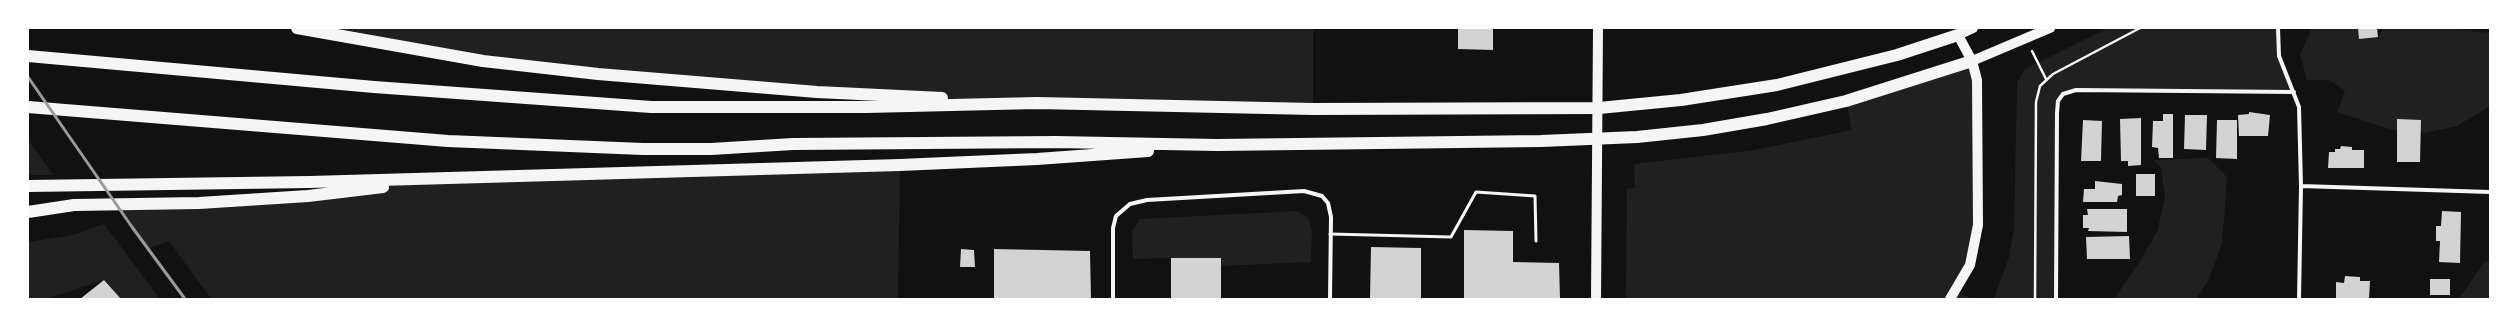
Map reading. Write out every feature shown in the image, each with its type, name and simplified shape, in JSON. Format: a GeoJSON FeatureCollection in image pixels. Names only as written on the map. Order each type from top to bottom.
{"type":"FeatureCollection","features":[{"type":"Feature","properties":{"kind":"highway"},"geometry":{"type":"LineString","coordinates":[[297,28],[483,61],[598,74],[817,92],[1037,102],[1313,109],[1619,107],[1718,95],[1778,85],[1898,55],[1958,35]]}},
{"type":"Feature","properties":{"kind":"highway"},"geometry":{"type":"LineString","coordinates":[[28,56],[507,98],[651,107],[858,107],[1037,102]]}},
{"type":"Feature","properties":{"kind":"highway"},"geometry":{"type":"LineString","coordinates":[[28,107],[448,141],[643,149],[712,149],[793,144],[1056,142],[1217,145],[1541,141],[1674,134],[1799,113],[1908,83],[1972,61]]}},
{"type":"Feature","properties":{"kind":"highway"},"geometry":{"type":"LineString","coordinates":[[28,186],[286,183],[1037,159],[1217,145]]}},
{"type":"Feature","properties":{"kind":"highway"},"geometry":{"type":"LineString","coordinates":[[28,212],[74,205],[199,203],[308,196],[461,178]]}},
{"type":"Feature","properties":{"kind":"main road"},"geometry":{"type":"LineString","coordinates":[[1596,299],[1598,28]]}},
{"type":"Feature","properties":{"kind":"main road"},"geometry":{"type":"LineString","coordinates":[[1950,299],[1970,265],[1978,225],[1978,89],[1972,61],[1958,35],[1973,28]]}},
{"type":"Feature","properties":{"kind":"main road"},"geometry":{"type":"LineString","coordinates":[[1972,61],[2050,28]]}},
{"type":"Feature","properties":{"kind":"street"},"geometry":{"type":"LineString","coordinates":[[2278,28],[2279,56],[2294,92],[2299,114],[2301,186],[2299,299]]}},
{"type":"Feature","properties":{"kind":"street"},"geometry":{"type":"LineString","coordinates":[[2056,299],[2057,113],[2058,101],[2064,94],[2076,90],[2294,92]]}},
{"type":"Feature","properties":{"kind":"street"},"geometry":{"type":"LineString","coordinates":[[2301,186],[2490,192]]}},
{"type":"Feature","properties":{"kind":"street"},"geometry":{"type":"LineString","coordinates":[[1113,299],[1113,228],[1116,216],[1130,204],[1146,200],[1304,191],[1322,196],[1328,203],[1330,234],[1330,299]]}},
{"type":"Feature","properties":{"kind":"lane"},"geometry":{"type":"LineString","coordinates":[[1330,234],[1451,237],[1476,192],[1535,196],[1536,241]]}},
{"type":"Feature","properties":{"kind":"path"},"geometry":{"type":"LineString","coordinates":[[2037,62],[2046,79]]}},
{"type":"Feature","properties":{"kind":"shaded area"},"geometry":{"type":"Polygon","coordinates":[[[297,28],[1313,28],[1313,109],[1037,103],[817,92],[598,74],[297,28]]]}},
{"type":"Feature","properties":{"kind":"shaded area"},"geometry":{"type":"Polygon","coordinates":[[[2108,28],[2278,28],[2278,49],[2294,92],[2067,92],[2058,101],[2056,299],[1994,299],[2009,257],[2014,228],[2017,82],[2025,69],[2108,28]]]}},
{"type":"Feature","properties":{"kind":"shaded area"},"geometry":{"type":"Polygon","coordinates":[[[2312,28],[2364,28],[2378,37],[2384,28],[2446,28],[2490,33],[2490,106],[2457,126],[2425,133],[2389,129],[2337,112],[2345,91],[2330,80],[2307,80],[2300,54],[2312,28]]]}},
{"type":"Feature","properties":{"kind":"shaded area"},"geometry":{"type":"Polygon","coordinates":[[[1972,61],[1976,239],[1954,292],[1975,299],[1626,299],[1627,189],[1635,188],[1634,164],[1754,150],[1852,130],[1846,101],[1972,61]]]}},
{"type":"Feature","properties":{"kind":"shaded area"},"geometry":{"type":"Polygon","coordinates":[[[28,139],[53,175],[28,175],[28,139]]]}},
{"type":"Feature","properties":{"kind":"shaded area"},"geometry":{"type":"Polygon","coordinates":[[[2208,158],[2227,177],[2222,244],[2209,279],[2196,299],[2114,299],[2137,266],[2157,232],[2165,197],[2161,167],[2153,160],[2208,158]]]}},
{"type":"Feature","properties":{"kind":"shaded area"},"geometry":{"type":"Polygon","coordinates":[[[900,165],[898,299],[211,299],[169,241],[148,249],[115,204],[308,196],[461,178],[900,165]]]}},
{"type":"Feature","properties":{"kind":"shaded area"},"geometry":{"type":"Polygon","coordinates":[[[1298,211],[1308,218],[1312,230],[1311,262],[1221,266],[1171,258],[1133,259],[1132,231],[1140,219],[1298,211]]]}},
{"type":"Feature","properties":{"kind":"shaded area"},"geometry":{"type":"Polygon","coordinates":[[[104,224],[160,299],[121,299],[104,280],[46,299],[28,299],[28,242],[73,235],[104,224]]]}},
{"type":"Feature","properties":{"kind":"shaded area"},"geometry":{"type":"Polygon","coordinates":[[[2485,261],[2490,261],[2490,299],[2459,299],[2485,261]]]}},
{"type":"Feature","properties":{"kind":"building"},"geometry":{"type":"Polygon","coordinates":[[[1458,28],[1493,28],[1493,50],[1458,49],[1458,28]]]}},
{"type":"Feature","properties":{"kind":"building"},"geometry":{"type":"Polygon","coordinates":[[[2358,28],[2377,28],[2378,37],[2359,39],[2358,28]]]}},
{"type":"Feature","properties":{"kind":"building"},"geometry":{"type":"Polygon","coordinates":[[[2249,112],[2270,115],[2268,136],[2239,136],[2238,115],[2249,114],[2249,112]]]}},
{"type":"Feature","properties":{"kind":"building"},"geometry":{"type":"Polygon","coordinates":[[[2163,114],[2173,114],[2173,158],[2159,158],[2158,148],[2152,147],[2153,121],[2163,121],[2163,114]]]}},
{"type":"Feature","properties":{"kind":"building"},"geometry":{"type":"Polygon","coordinates":[[[2185,115],[2207,115],[2206,150],[2184,149],[2185,115]]]}},
{"type":"Feature","properties":{"kind":"building"},"geometry":{"type":"Polygon","coordinates":[[[2141,118],[2141,165],[2128,166],[2128,161],[2121,161],[2120,119],[2141,118]]]}},
{"type":"Feature","properties":{"kind":"building"},"geometry":{"type":"Polygon","coordinates":[[[2397,119],[2421,120],[2420,162],[2397,162],[2397,119]]]}},
{"type":"Feature","properties":{"kind":"building"},"geometry":{"type":"Polygon","coordinates":[[[2083,120],[2102,121],[2101,161],[2081,161],[2083,120]]]}},
{"type":"Feature","properties":{"kind":"building"},"geometry":{"type":"Polygon","coordinates":[[[2217,120],[2237,120],[2237,159],[2216,158],[2217,120]]]}},
{"type":"Feature","properties":{"kind":"building"},"geometry":{"type":"Polygon","coordinates":[[[2341,146],[2352,147],[2352,150],[2364,150],[2364,168],[2328,168],[2329,152],[2335,152],[2335,149],[2340,149],[2341,146]]]}},
{"type":"Feature","properties":{"kind":"building"},"geometry":{"type":"Polygon","coordinates":[[[2136,174],[2155,174],[2155,196],[2136,196],[2136,174]]]}},
{"type":"Feature","properties":{"kind":"building"},"geometry":{"type":"Polygon","coordinates":[[[2095,181],[2122,184],[2122,195],[2118,196],[2117,202],[2083,202],[2084,189],[2095,189],[2095,181]]]}},
{"type":"Feature","properties":{"kind":"building"},"geometry":{"type":"Polygon","coordinates":[[[2087,209],[2127,209],[2127,232],[2088,231],[2089,228],[2083,228],[2083,215],[2088,215],[2087,209]]]}},
{"type":"Feature","properties":{"kind":"building"},"geometry":{"type":"Polygon","coordinates":[[[2442,211],[2461,212],[2460,263],[2439,262],[2440,241],[2436,241],[2436,226],[2441,226],[2442,211]]]}},
{"type":"Feature","properties":{"kind":"building"},"geometry":{"type":"Polygon","coordinates":[[[1464,230],[1513,231],[1513,262],[1559,263],[1560,299],[1464,299],[1464,230]]]}},
{"type":"Feature","properties":{"kind":"building"},"geometry":{"type":"Polygon","coordinates":[[[2129,236],[2130,259],[2087,259],[2086,237],[2129,236]]]}},
{"type":"Feature","properties":{"kind":"building"},"geometry":{"type":"Polygon","coordinates":[[[1371,247],[1421,248],[1421,299],[1370,299],[1371,247]]]}},
{"type":"Feature","properties":{"kind":"building"},"geometry":{"type":"Polygon","coordinates":[[[961,249],[974,250],[975,267],[960,267],[961,249]]]}},
{"type":"Feature","properties":{"kind":"building"},"geometry":{"type":"Polygon","coordinates":[[[994,249],[1090,251],[1091,299],[994,299],[994,249]]]}},
{"type":"Feature","properties":{"kind":"building"},"geometry":{"type":"Polygon","coordinates":[[[1171,258],[1221,258],[1221,299],[1171,299],[1171,258]]]}},
{"type":"Feature","properties":{"kind":"building"},"geometry":{"type":"Polygon","coordinates":[[[2345,276],[2360,277],[2360,281],[2370,281],[2369,299],[2336,298],[2336,282],[2344,283],[2345,276]]]}},
{"type":"Feature","properties":{"kind":"building"},"geometry":{"type":"Polygon","coordinates":[[[2430,279],[2450,279],[2450,295],[2430,295],[2430,279]]]}},
{"type":"Feature","properties":{"kind":"building"},"geometry":{"type":"Polygon","coordinates":[[[104,280],[121,299],[80,299],[104,280]]]}},
{"type":"Feature","properties":{"kind":"railway"},"geometry":{"type":"LineString","coordinates":[[28,77],[132,227],[185,299]]}}]}
